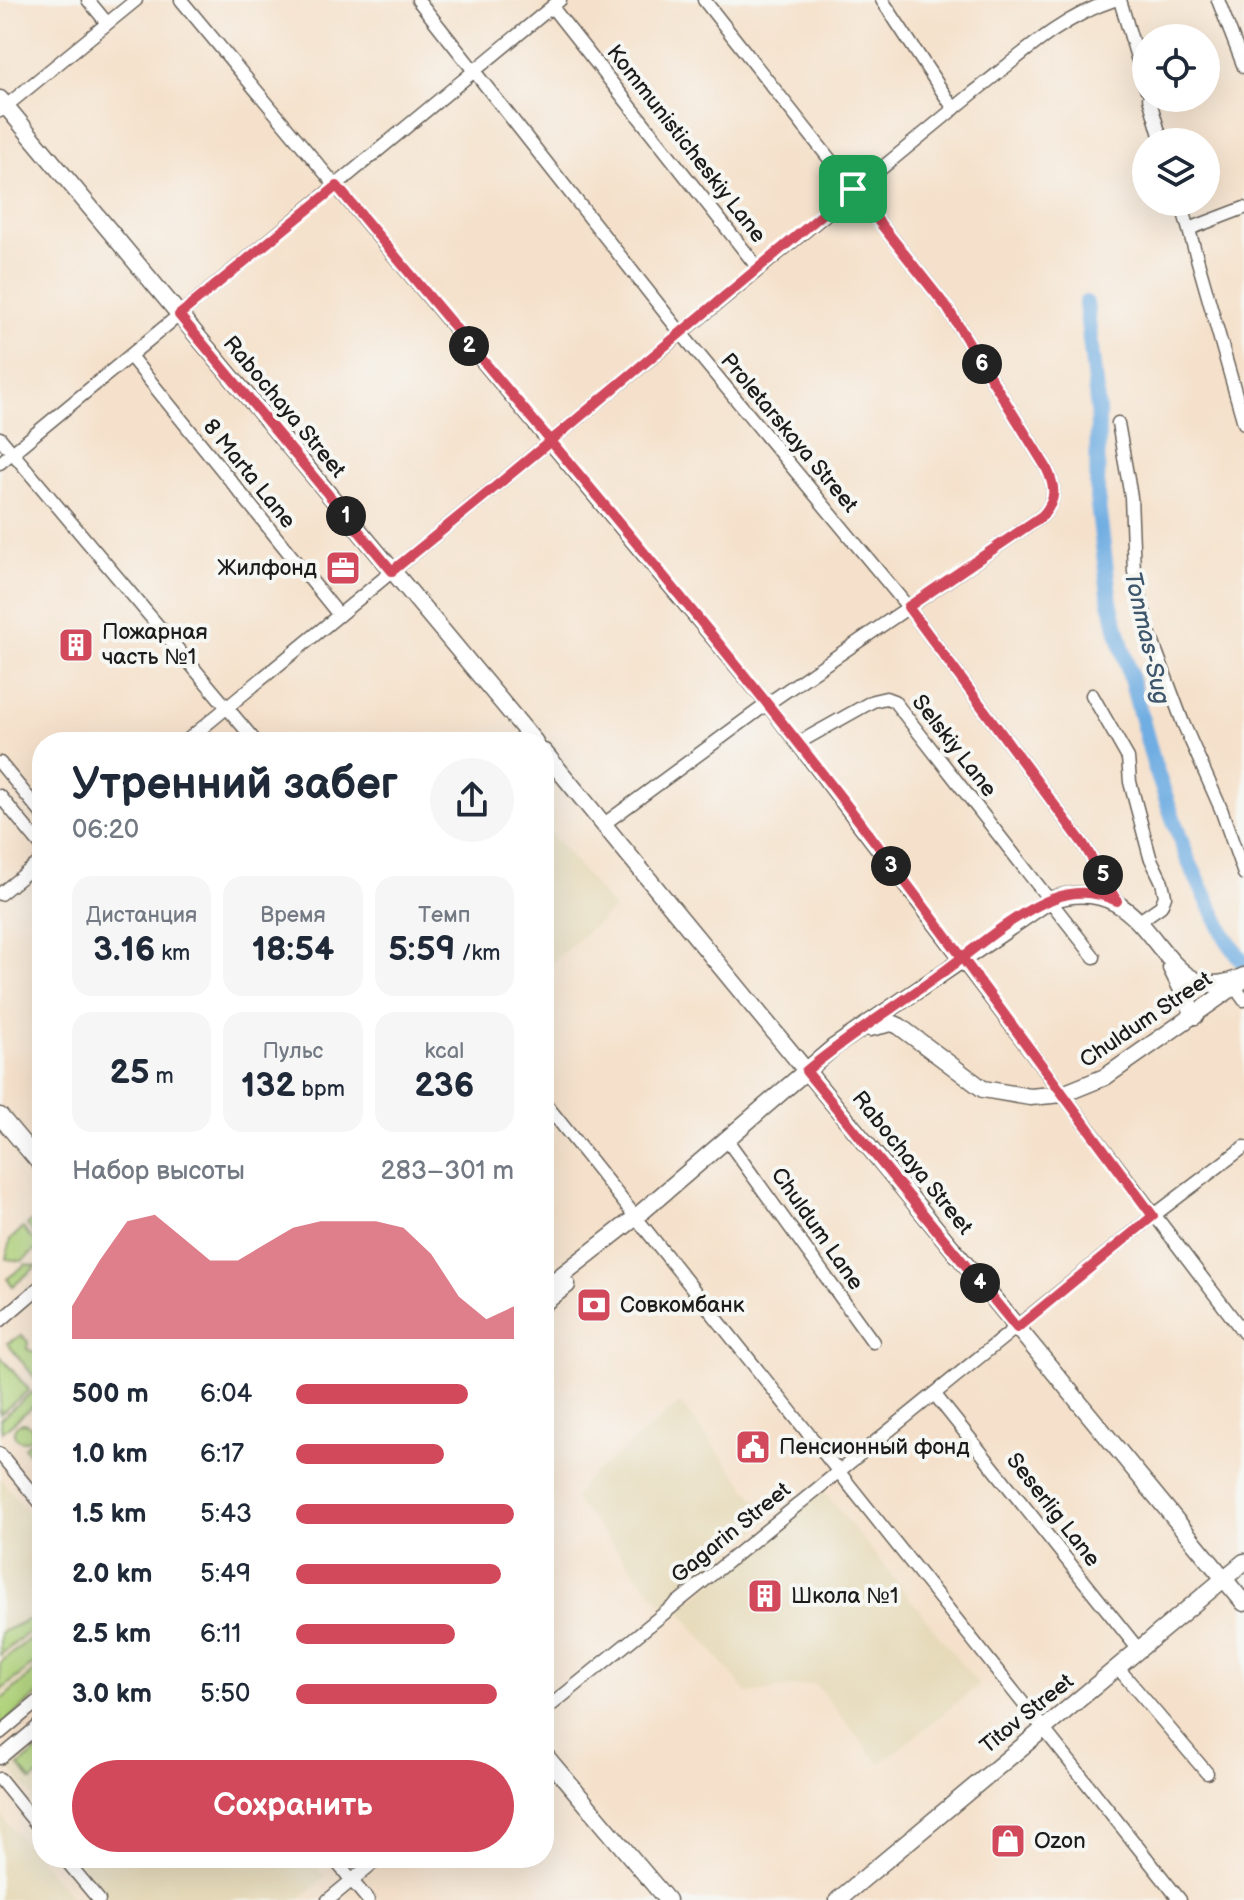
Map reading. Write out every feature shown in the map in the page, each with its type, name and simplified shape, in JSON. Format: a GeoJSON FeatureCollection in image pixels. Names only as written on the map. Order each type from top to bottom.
{"type":"FeatureCollection","features":[{"type":"Feature","properties":{"kind":"main road","name":"Rabochaya Street"},"geometry":{"type":"LineString","coordinates":[[2,106],[527,732]]}},
{"type":"Feature","properties":{"kind":"main road","name":"Rabochaya Street"},"geometry":{"type":"LineString","coordinates":[[554,764],[1244,1603]]}},
{"type":"Feature","properties":{"kind":"main road"},"geometry":{"type":"LineString","coordinates":[[554,1281],[636,1217],[806,1071],[853,1034],[961,959],[1050,900],[1084,892],[1117,901]]}},
{"type":"Feature","properties":{"kind":"main road","name":"Chuldum Street"},"geometry":{"type":"LineString","coordinates":[[1117,901],[1180,970],[1203,982],[1242,986]]}},
{"type":"Feature","properties":{"kind":"main road"},"geometry":{"type":"LineString","coordinates":[[1160,949],[1195,1016]]}},
{"type":"Feature","properties":{"kind":"main road","name":"Chuldum Street"},"geometry":{"type":"LineString","coordinates":[[899,1026],[983,1089],[1030,1097],[1063,1094],[1105,1077],[1242,986]]}},
{"type":"Feature","properties":{"kind":"main road"},"geometry":{"type":"LineString","coordinates":[[853,1034],[879,1025],[899,1026],[899,1004]]}},
{"type":"Feature","properties":{"kind":"main road"},"geometry":{"type":"LineString","coordinates":[[0,1116],[32,1154]]}},
{"type":"Feature","properties":{"kind":"main road"},"geometry":{"type":"LineString","coordinates":[[554,1295],[622,1239],[636,1217]]}},
{"type":"Feature","properties":{"kind":"main road","name":"Titov Street"},"geometry":{"type":"LineString","coordinates":[[838,1900],[1244,1562]]}},
{"type":"Feature","properties":{"kind":"main road"},"geometry":{"type":"LineString","coordinates":[[554,1766],[667,1900]]}},
{"type":"Feature","properties":{"kind":"street"},"geometry":{"type":"LineString","coordinates":[[88,0],[107,23]]}},
{"type":"Feature","properties":{"kind":"street"},"geometry":{"type":"LineString","coordinates":[[2,106],[136,0]]}},
{"type":"Feature","properties":{"kind":"street"},"geometry":{"type":"LineString","coordinates":[[181,0],[767,704],[1244,1333]]}},
{"type":"Feature","properties":{"kind":"street"},"geometry":{"type":"LineString","coordinates":[[604,824],[767,704],[1042,516],[1054,499],[1053,480],[1046,467],[948,309],[704,0]]}},
{"type":"Feature","properties":{"kind":"street"},"geometry":{"type":"LineString","coordinates":[[882,0],[954,109]]}},
{"type":"Feature","properties":{"kind":"street"},"geometry":{"type":"LineString","coordinates":[[197,732],[853,189],[1058,26],[1086,9],[1117,0],[1132,46]]}},
{"type":"Feature","properties":{"kind":"street"},"geometry":{"type":"LineString","coordinates":[[1218,0],[1244,67]]}},
{"type":"Feature","properties":{"kind":"street","name":"Proletarskaya Street"},"geometry":{"type":"LineString","coordinates":[[426,3],[474,72],[681,333],[908,607],[1084,845],[1117,901]]}},
{"type":"Feature","properties":{"kind":"street"},"geometry":{"type":"LineString","coordinates":[[0,463],[556,4]]}},
{"type":"Feature","properties":{"kind":"street","name":"Kommunisticheskiy Lane"},"geometry":{"type":"LineString","coordinates":[[556,4],[758,268]]}},
{"type":"Feature","properties":{"kind":"street"},"geometry":{"type":"LineString","coordinates":[[1189,229],[1244,208]]}},
{"type":"Feature","properties":{"kind":"street"},"geometry":{"type":"LineString","coordinates":[[1185,216],[1244,423]]}},
{"type":"Feature","properties":{"kind":"street","name":"8 Marta Lane"},"geometry":{"type":"LineString","coordinates":[[130,356],[339,615]]}},
{"type":"Feature","properties":{"kind":"street"},"geometry":{"type":"LineString","coordinates":[[1118,423],[1131,497],[1134,572],[1150,635],[1244,874]]}},
{"type":"Feature","properties":{"kind":"street"},"geometry":{"type":"LineString","coordinates":[[0,438],[247,732]]}},
{"type":"Feature","properties":{"kind":"street"},"geometry":{"type":"LineString","coordinates":[[1092,695],[1128,758],[1130,782],[1150,857],[1165,896],[1161,906],[1138,922]]}},
{"type":"Feature","properties":{"kind":"street","name":"Selskiy Lane"},"geometry":{"type":"LineString","coordinates":[[798,743],[873,701],[886,698],[894,701],[1050,900]]}},
{"type":"Feature","properties":{"kind":"street"},"geometry":{"type":"LineString","coordinates":[[0,763],[32,802]]}},
{"type":"Feature","properties":{"kind":"street"},"geometry":{"type":"LineString","coordinates":[[0,796],[32,835]]}},
{"type":"Feature","properties":{"kind":"street"},"geometry":{"type":"LineString","coordinates":[[0,894],[32,868]]}},
{"type":"Feature","properties":{"kind":"street"},"geometry":{"type":"LineString","coordinates":[[1050,900],[1094,957]]}},
{"type":"Feature","properties":{"kind":"street"},"geometry":{"type":"LineString","coordinates":[[554,1114],[1180,1900]]}},
{"type":"Feature","properties":{"kind":"street","name":"Chuldum Lane"},"geometry":{"type":"LineString","coordinates":[[727,1140],[873,1342]]}},
{"type":"Feature","properties":{"kind":"street","name":"Gagarin Street"},"geometry":{"type":"LineString","coordinates":[[554,1703],[936,1396],[1153,1216],[1244,1147]]}},
{"type":"Feature","properties":{"kind":"street"},"geometry":{"type":"LineString","coordinates":[[0,1321],[32,1294]]}},
{"type":"Feature","properties":{"kind":"street","name":"Seserlig Lane"},"geometry":{"type":"LineString","coordinates":[[936,1396],[1139,1650]]}},
{"type":"Feature","properties":{"kind":"street"},"geometry":{"type":"LineString","coordinates":[[0,1454],[32,1493]]}},
{"type":"Feature","properties":{"kind":"street"},"geometry":{"type":"LineString","coordinates":[[1118,1668],[1207,1773]]}},
{"type":"Feature","properties":{"kind":"street"},"geometry":{"type":"LineString","coordinates":[[0,1733],[32,1706]]}},
{"type":"Feature","properties":{"kind":"street"},"geometry":{"type":"LineString","coordinates":[[0,1758],[32,1731]]}},
{"type":"Feature","properties":{"kind":"street"},"geometry":{"type":"LineString","coordinates":[[0,1779],[32,1819]]}},
{"type":"Feature","properties":{"kind":"street"},"geometry":{"type":"LineString","coordinates":[[72,1868],[99,1900]]}},
{"type":"Feature","properties":{"kind":"street"},"geometry":{"type":"LineString","coordinates":[[341,1868],[368,1900]]}},
{"type":"Feature","properties":{"kind":"street"},"geometry":{"type":"LineString","coordinates":[[328,1900],[367,1868]]}},
{"type":"Feature","properties":{"kind":"shaded area"},"geometry":{"type":"Polygon","coordinates":[[[554,837],[614,909],[554,960],[554,837]]]}},
{"type":"Feature","properties":{"kind":"shaded area"},"geometry":{"type":"Polygon","coordinates":[[[680,1403],[770,1518],[664,1607],[574,1498],[585,1481],[680,1403]]]}},
{"type":"Feature","properties":{"kind":"shaded area"},"geometry":{"type":"Polygon","coordinates":[[[0,1478],[32,1518],[32,1706],[0,1735],[0,1478]]]}},
{"type":"Feature","properties":{"kind":"shaded area"},"geometry":{"type":"Polygon","coordinates":[[[824,1491],[979,1685],[880,1764],[815,1684],[748,1694],[679,1610],[824,1491]]]}},
{"type":"Feature","properties":{"kind":"shaded area"},"geometry":{"type":"Polygon","coordinates":[[[32,1745],[32,1796],[7,1766],[32,1745]]]}},
{"type":"Feature","properties":{"kind":"shaded area"},"geometry":{"type":"Polygon","coordinates":[[[0,1814],[32,1851],[32,1868],[46,1868],[74,1900],[0,1900],[0,1814]]]}},
{"type":"Feature","properties":{"kind":"shaded area"},"geometry":{"type":"Polygon","coordinates":[[[84,1868],[317,1868],[325,1877],[298,1900],[110,1900],[84,1868]]]}},
{"type":"Feature","properties":{"kind":"green space"},"geometry":{"type":"Polygon","coordinates":[[[23,1228],[32,1239],[32,1253],[22,1261],[6,1259],[10,1240],[23,1228]]]}},
{"type":"Feature","properties":{"kind":"green space"},"geometry":{"type":"Polygon","coordinates":[[[26,1264],[32,1265],[32,1270],[13,1286],[7,1279],[26,1264]]]}},
{"type":"Feature","properties":{"kind":"green space"},"geometry":{"type":"Polygon","coordinates":[[[22,1335],[28,1342],[27,1349],[32,1352],[32,1374],[7,1343],[22,1335]]]}},
{"type":"Feature","properties":{"kind":"green space"},"geometry":{"type":"Polygon","coordinates":[[[0,1356],[29,1390],[0,1414],[0,1356]]]}},
{"type":"Feature","properties":{"kind":"green space"},"geometry":{"type":"Polygon","coordinates":[[[32,1392],[32,1407],[2,1432],[0,1419],[32,1392]]]}},
{"type":"Feature","properties":{"kind":"green space"},"geometry":{"type":"Polygon","coordinates":[[[19,1423],[27,1423],[32,1432],[30,1439],[19,1441],[14,1436],[14,1428],[19,1423]]]}},
{"type":"Feature","properties":{"kind":"green space"},"geometry":{"type":"Polygon","coordinates":[[[32,1441],[32,1456],[31,1456],[24,1447],[32,1441]]]}},
{"type":"Feature","properties":{"kind":"green space"},"geometry":{"type":"Polygon","coordinates":[[[32,1618],[32,1629],[0,1655],[0,1633],[32,1618]]]}},
{"type":"Feature","properties":{"kind":"green space"},"geometry":{"type":"Polygon","coordinates":[[[32,1637],[32,1665],[0,1691],[0,1663],[32,1637]]]}},
{"type":"Feature","properties":{"kind":"green space"},"geometry":{"type":"Polygon","coordinates":[[[32,1674],[32,1699],[0,1726],[0,1701],[32,1674]]]}},
{"type":"Feature","properties":{"kind":"green space"},"geometry":{"type":"Polygon","coordinates":[[[32,1755],[32,1781],[19,1766],[32,1755]]]}},
{"type":"Feature","properties":{"kind":"waterway","name":"Tonmas-Sug"},"geometry":{"type":"LineString","coordinates":[[1086,303],[1098,411],[1097,497],[1110,602],[1154,764],[1187,858],[1226,938],[1244,964]]}},
{"type":"Feature","properties":{"kind":"place","name":"Жилфонд"},"geometry":{"type":"Point","coordinates":[343,568]}},
{"type":"Feature","properties":{"kind":"place","name":"Пожарная часть №1"},"geometry":{"type":"Point","coordinates":[76,645]}},
{"type":"Feature","properties":{"kind":"place","name":"Совкомбанк"},"geometry":{"type":"Point","coordinates":[594,1305]}},
{"type":"Feature","properties":{"kind":"place","name":"Пенсионный фонд"},"geometry":{"type":"Point","coordinates":[753,1447]}},
{"type":"Feature","properties":{"kind":"place","name":"Школа №1"},"geometry":{"type":"Point","coordinates":[765,1596]}},
{"type":"Feature","properties":{"kind":"place","name":"Ozon"},"geometry":{"type":"Point","coordinates":[1008,1841]}},
{"type":"Feature","properties":{"kind":"route"},"geometry":{"type":"LineString","coordinates":[[853,189],[681,333],[615,387],[549,442],[461,515],[392,571],[179,315],[337,186],[549,442],[649,561],[798,743],[961,959],[1063,1094],[1153,1216],[1017,1328],[806,1071],[834,1047],[899,1004],[961,959],[1036,907],[1074,893],[1094,893],[1117,901],[1084,845],[908,607],[1042,516],[1054,499],[1053,480],[948,309],[853,189]]}}]}
